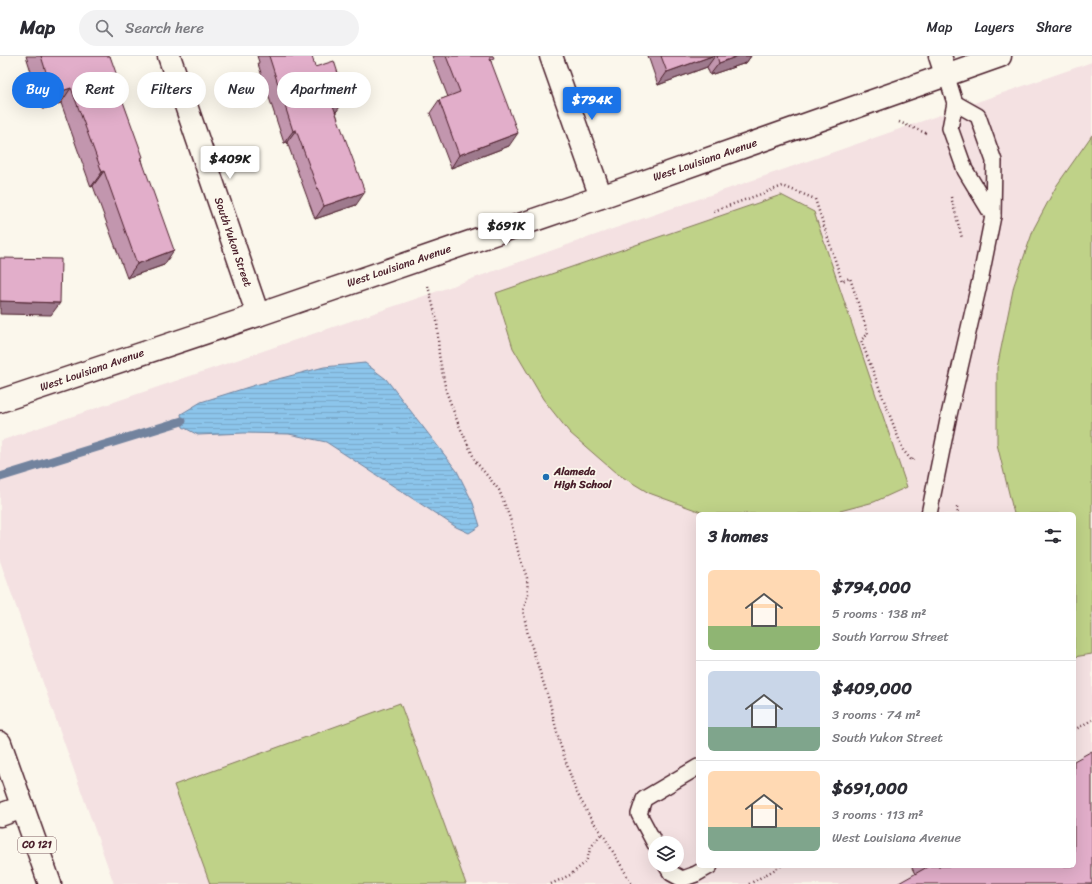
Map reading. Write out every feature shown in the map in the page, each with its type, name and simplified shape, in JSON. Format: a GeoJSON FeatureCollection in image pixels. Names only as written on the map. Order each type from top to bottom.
{"type":"FeatureCollection","features":[{"type":"Feature","properties":{"kind":"street","name":"South Yukon Street"},"geometry":{"type":"LineString","coordinates":[[169,56],[258,314]]}},
{"type":"Feature","properties":{"kind":"street"},"geometry":{"type":"LineString","coordinates":[[551,56],[601,197]]}},
{"type":"Feature","properties":{"kind":"street","name":"West Louisiana Avenue"},"geometry":{"type":"LineString","coordinates":[[0,401],[601,197],[943,65],[1000,56]]}},
{"type":"Feature","properties":{"kind":"street","name":"CO 121"},"geometry":{"type":"LineString","coordinates":[[0,743],[50,884]]}},
{"type":"Feature","properties":{"kind":"street"},"geometry":{"type":"LineString","coordinates":[[0,815],[23,807]]}},
{"type":"Feature","properties":{"kind":"lane"},"geometry":{"type":"LineString","coordinates":[[943,65],[955,102],[950,128],[965,170],[993,216]]}},
{"type":"Feature","properties":{"kind":"lane"},"geometry":{"type":"LineString","coordinates":[[929,512],[948,415],[984,262],[993,216],[994,161],[978,116],[955,102]]}},
{"type":"Feature","properties":{"kind":"lane"},"geometry":{"type":"LineString","coordinates":[[650,836],[638,814],[644,799],[696,768]]}},
{"type":"Feature","properties":{"kind":"lane"},"geometry":{"type":"LineString","coordinates":[[670,872],[682,879],[706,868]]}},
{"type":"Feature","properties":{"kind":"path"},"geometry":{"type":"LineString","coordinates":[[899,122],[933,136]]}},
{"type":"Feature","properties":{"kind":"path"},"geometry":{"type":"LineString","coordinates":[[714,211],[783,186],[815,199],[842,281],[850,278],[868,334],[862,340],[903,450],[912,461],[917,454]]}},
{"type":"Feature","properties":{"kind":"path"},"geometry":{"type":"LineString","coordinates":[[950,194],[961,231],[963,244]]}},
{"type":"Feature","properties":{"kind":"path"},"geometry":{"type":"LineString","coordinates":[[428,286],[437,321],[439,355],[446,391],[458,423],[476,462],[499,490],[510,518],[519,555],[527,578],[528,594],[523,611],[528,635],[549,700],[560,744],[575,789],[591,819],[602,833],[632,884]]}},
{"type":"Feature","properties":{"kind":"path"},"geometry":{"type":"LineString","coordinates":[[1076,729],[1092,720]]}},
{"type":"Feature","properties":{"kind":"path"},"geometry":{"type":"LineString","coordinates":[[551,884],[570,874],[586,862],[591,847],[602,833]]}},
{"type":"Feature","properties":{"kind":"path"},"geometry":{"type":"LineString","coordinates":[[749,884],[777,868]]}},
{"type":"Feature","properties":{"kind":"shaded area","name":"Alameda High School"},"geometry":{"type":"Polygon","coordinates":[[[1092,62],[1092,884],[114,884],[0,561],[0,441],[424,296],[1092,62]]]}},
{"type":"Feature","properties":{"kind":"green space"},"geometry":{"type":"Polygon","coordinates":[[[1092,135],[1092,654],[1076,657],[1076,512],[1014,512],[997,444],[997,368],[1014,285],[1034,228],[1057,185],[1092,135]]]}},
{"type":"Feature","properties":{"kind":"green space"},"geometry":{"type":"Polygon","coordinates":[[[781,195],[814,212],[907,487],[874,502],[836,512],[701,512],[649,493],[616,473],[570,433],[543,399],[513,348],[496,293],[781,195]]]}},
{"type":"Feature","properties":{"kind":"green space"},"geometry":{"type":"Polygon","coordinates":[[[400,703],[466,884],[210,884],[174,785],[400,703]]]}},
{"type":"Feature","properties":{"kind":"water"},"geometry":{"type":"Polygon","coordinates":[[[365,363],[386,379],[457,471],[473,503],[480,526],[469,533],[456,527],[326,442],[289,434],[244,433],[198,435],[183,427],[181,414],[201,402],[255,385],[324,367],[365,363]]]}},
{"type":"Feature","properties":{"kind":"building"},"geometry":{"type":"Polygon","coordinates":[[[41,56],[110,56],[116,72],[72,72],[72,91],[71,88],[64,90],[64,72],[46,72],[41,56]]]}},
{"type":"Feature","properties":{"kind":"building"},"geometry":{"type":"Polygon","coordinates":[[[269,56],[312,56],[315,67],[334,61],[338,72],[277,72],[277,81],[269,56]]]}},
{"type":"Feature","properties":{"kind":"building"},"geometry":{"type":"Polygon","coordinates":[[[446,56],[493,56],[494,58],[490,59],[518,133],[459,155],[439,100],[460,92],[446,56]]]}},
{"type":"Feature","properties":{"kind":"building"},"geometry":{"type":"Polygon","coordinates":[[[661,56],[712,56],[667,72],[661,56]]]}},
{"type":"Feature","properties":{"kind":"building"},"geometry":{"type":"Polygon","coordinates":[[[717,56],[738,56],[719,63],[717,56]]]}},
{"type":"Feature","properties":{"kind":"building"},"geometry":{"type":"Polygon","coordinates":[[[78,108],[125,108],[143,157],[141,158],[174,250],[137,264],[104,171],[102,172],[78,108]]]}},
{"type":"Feature","properties":{"kind":"building"},"geometry":{"type":"Polygon","coordinates":[[[286,108],[334,108],[365,192],[324,206],[296,130],[293,131],[286,108]]]}},
{"type":"Feature","properties":{"kind":"building"},"geometry":{"type":"Polygon","coordinates":[[[0,258],[61,259],[60,303],[0,301],[0,258]]]}},
{"type":"Feature","properties":{"kind":"building"},"geometry":{"type":"Polygon","coordinates":[[[1092,751],[1092,884],[897,884],[925,868],[1076,868],[1076,760],[1092,751]]]}},
{"type":"Feature","properties":{"kind":"waterway"},"geometry":{"type":"LineString","coordinates":[[0,477],[182,421]]}},
{"type":"Feature","properties":{"kind":"place","name":"Alameda High School"},"geometry":{"type":"Point","coordinates":[546,477]}}]}
